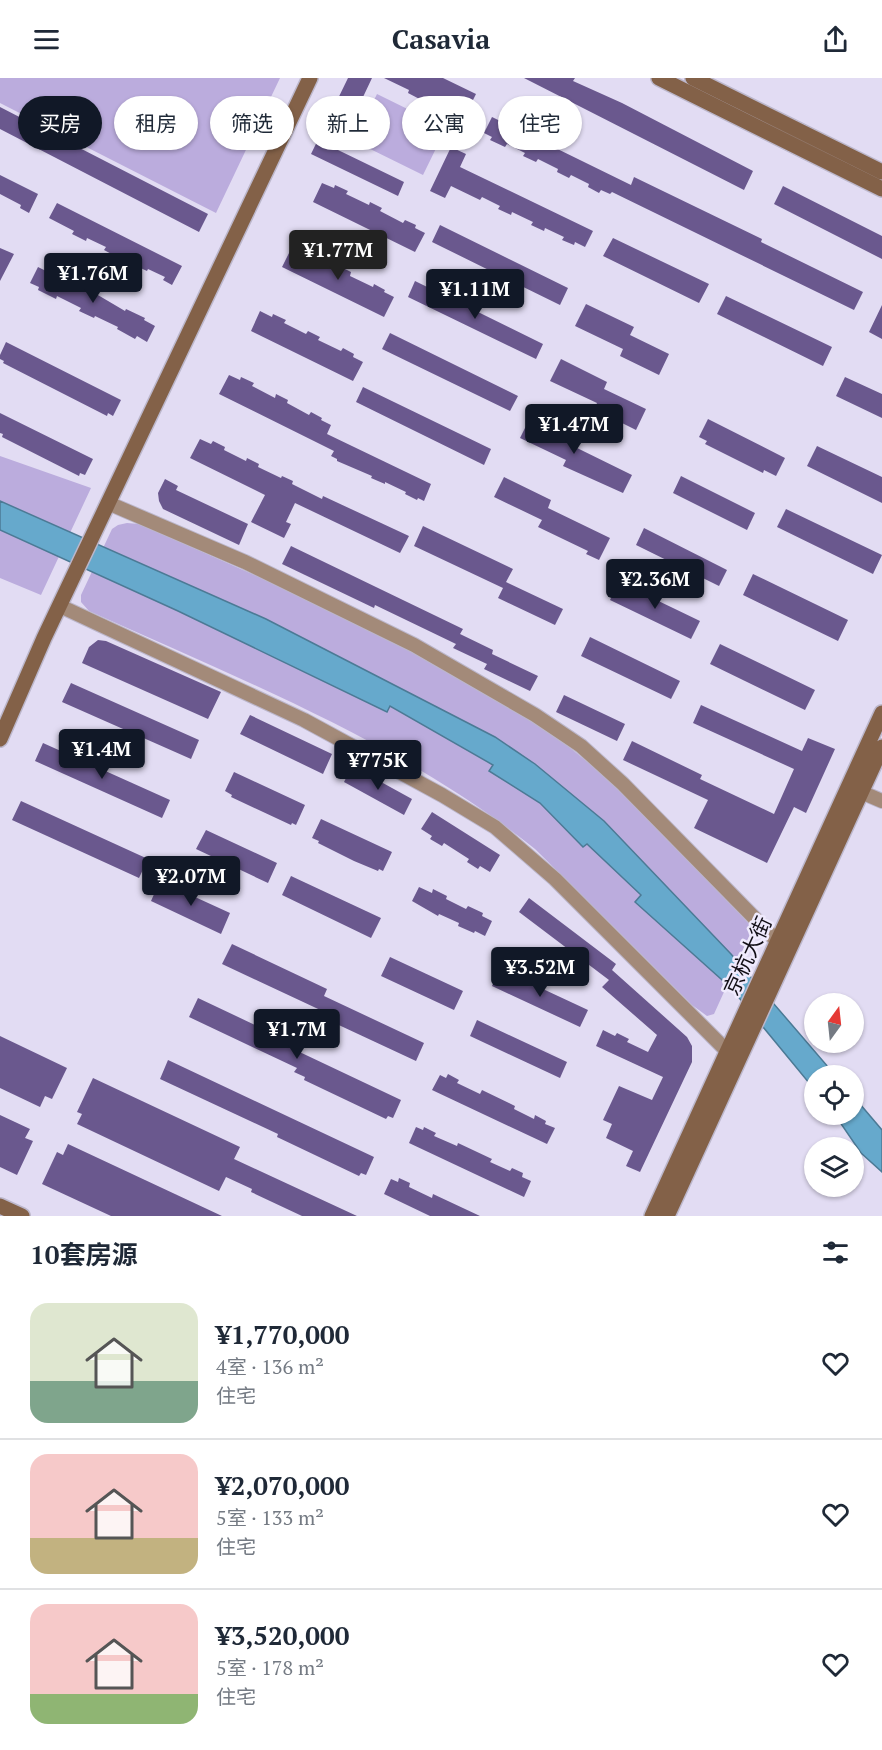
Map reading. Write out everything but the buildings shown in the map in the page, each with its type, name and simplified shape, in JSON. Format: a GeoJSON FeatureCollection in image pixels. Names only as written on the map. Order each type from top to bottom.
{"type":"FeatureCollection","features":[{"type":"Feature","properties":{"kind":"main road"},"geometry":{"type":"LineString","coordinates":[[0,740],[108,503],[310,78]]}},
{"type":"Feature","properties":{"kind":"main road"},"geometry":{"type":"LineString","coordinates":[[659,78],[882,189]]}},
{"type":"Feature","properties":{"kind":"main road"},"geometry":{"type":"LineString","coordinates":[[693,78],[882,172]]}},
{"type":"Feature","properties":{"kind":"main road","name":"京杭大街"},"geometry":{"type":"LineString","coordinates":[[652,1216],[882,713]]}},
{"type":"Feature","properties":{"kind":"main road","name":"京杭大街"},"geometry":{"type":"LineString","coordinates":[[667,1216],[882,747]]}},
{"type":"Feature","properties":{"kind":"main road"},"geometry":{"type":"LineString","coordinates":[[0,1206],[22,1216]]}},
{"type":"Feature","properties":{"kind":"street"},"geometry":{"type":"LineString","coordinates":[[108,503],[245,562],[414,645],[535,715],[581,746],[623,784],[778,942]]}},
{"type":"Feature","properties":{"kind":"street"},"geometry":{"type":"LineString","coordinates":[[60,606],[304,720],[442,795],[495,827],[555,879],[727,1051]]}},
{"type":"Feature","properties":{"kind":"street"},"geometry":{"type":"LineString","coordinates":[[861,792],[882,801]]}},
{"type":"Feature","properties":{"kind":"shaded area"},"geometry":{"type":"Polygon","coordinates":[[[0,78],[280,78],[271,96],[210,96],[210,150],[246,150],[216,213],[92,150],[102,150],[102,96],[18,96],[18,112],[0,103],[0,78]]]}},
{"type":"Feature","properties":{"kind":"shaded area"},"geometry":{"type":"Polygon","coordinates":[[[390,100],[402,106],[402,150],[435,150],[423,175],[372,150],[390,150],[390,100]]]}},
{"type":"Feature","properties":{"kind":"shaded area"},"geometry":{"type":"Polygon","coordinates":[[[0,456],[91,488],[41,595],[0,578],[0,456]]]}},
{"type":"Feature","properties":{"kind":"shaded area"},"geometry":{"type":"Polygon","coordinates":[[[127,523],[139,524],[309,600],[393,641],[523,715],[558,738],[594,767],[664,834],[753,928],[714,1014],[707,1016],[692,1005],[535,849],[484,811],[376,745],[320,716],[89,611],[81,602],[81,595],[112,529],[127,523]]]}},
{"type":"Feature","properties":{"kind":"water"},"geometry":{"type":"Polygon","coordinates":[[[0,501],[266,619],[495,737],[535,764],[604,821],[731,954],[804,1039],[804,1053],[816,1053],[826,1065],[804,1065],[804,1077],[731,988],[635,902],[641,895],[587,844],[583,847],[540,803],[489,771],[493,765],[390,706],[387,712],[178,611],[0,530],[0,501]]]}},
{"type":"Feature","properties":{"kind":"water"},"geometry":{"type":"Polygon","coordinates":[[[864,1109],[882,1130],[882,1172],[864,1156],[864,1137],[850,1137],[842,1125],[864,1125],[864,1109]]]}}]}
